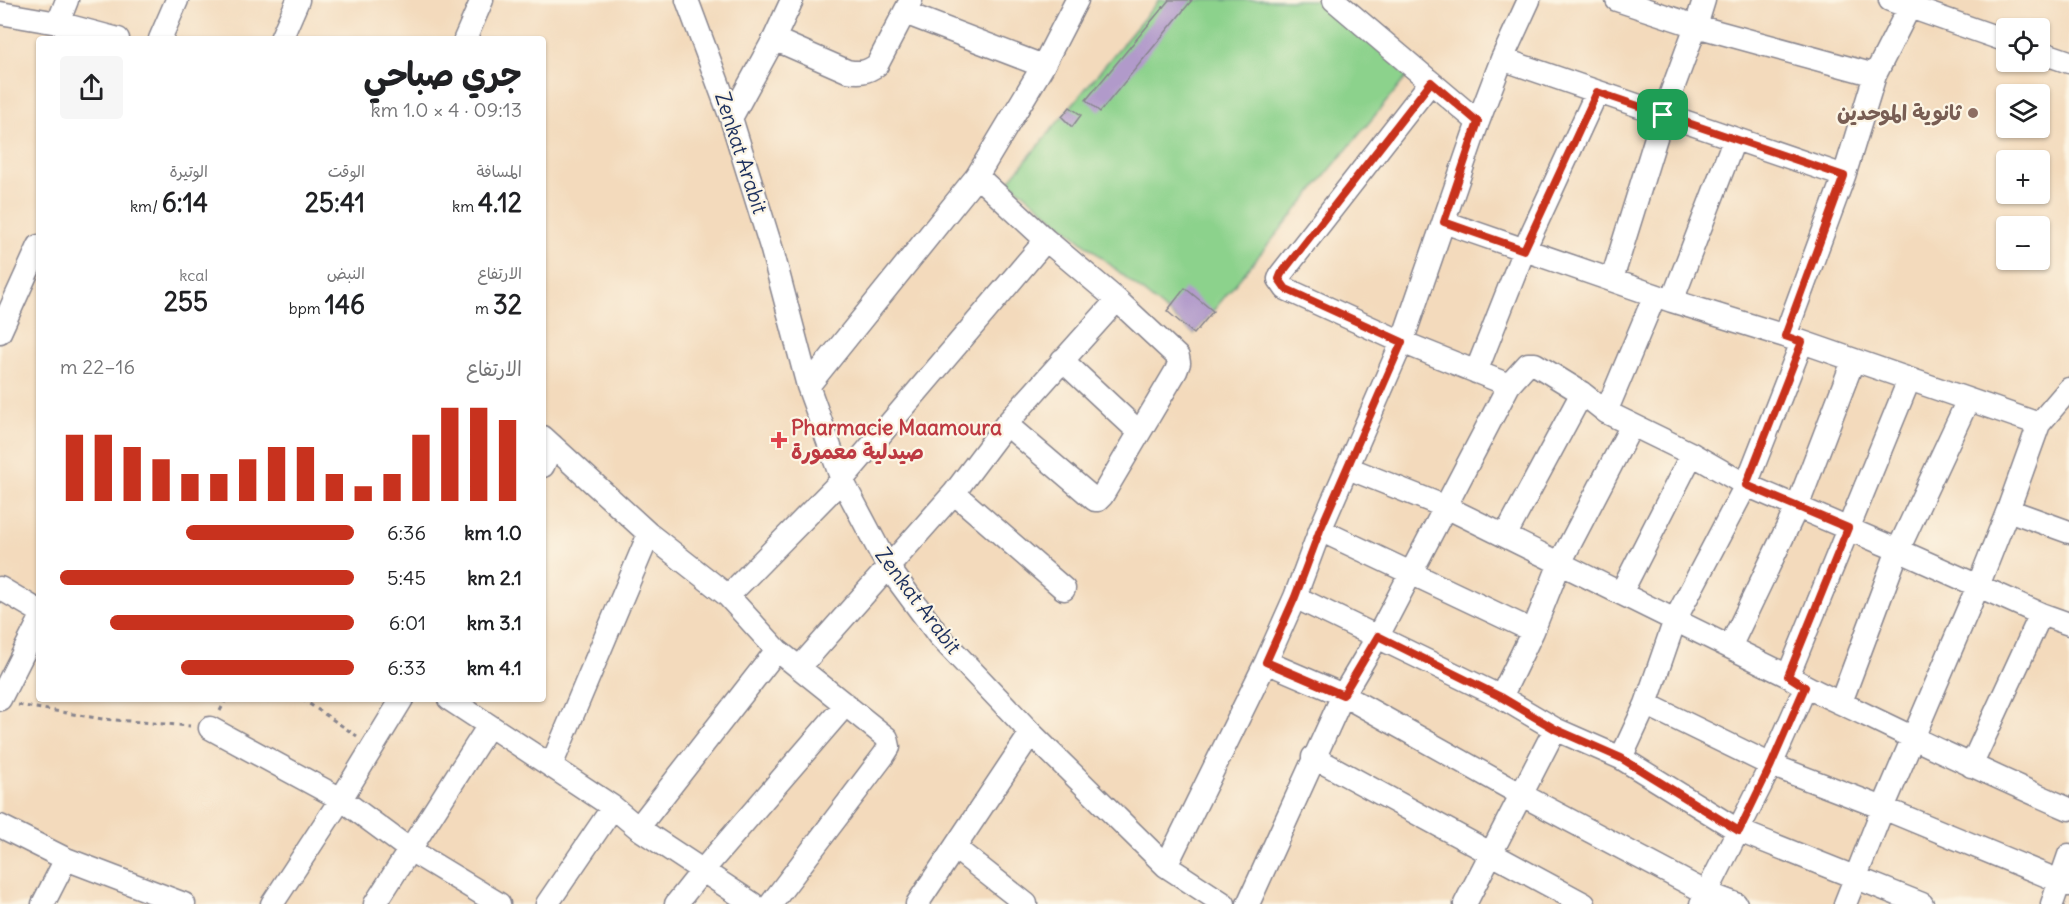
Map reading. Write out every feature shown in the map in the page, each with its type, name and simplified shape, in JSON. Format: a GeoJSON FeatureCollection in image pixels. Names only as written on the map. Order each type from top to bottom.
{"type":"FeatureCollection","features":[{"type":"Feature","properties":{"kind":"street"},"geometry":{"type":"LineString","coordinates":[[58,23],[68,0]]}},
{"type":"Feature","properties":{"kind":"street"},"geometry":{"type":"LineString","coordinates":[[161,36],[177,0]]}},
{"type":"Feature","properties":{"kind":"street"},"geometry":{"type":"LineString","coordinates":[[282,36],[298,0]]}},
{"type":"Feature","properties":{"kind":"street"},"geometry":{"type":"LineString","coordinates":[[466,36],[482,0]]}},
{"type":"Feature","properties":{"kind":"street","name":"Zenkat Arabit"},"geometry":{"type":"LineString","coordinates":[[687,0],[731,117],[772,250],[808,386],[842,480],[888,567],[939,636],[1031,733],[1166,866],[1213,901]]}},
{"type":"Feature","properties":{"kind":"street"},"geometry":{"type":"LineString","coordinates":[[731,117],[774,39],[792,0]]}},
{"type":"Feature","properties":{"kind":"street"},"geometry":{"type":"LineString","coordinates":[[808,386],[977,176],[1043,66],[1077,0]]}},
{"type":"Feature","properties":{"kind":"street"},"geometry":{"type":"LineString","coordinates":[[1166,866],[1266,662],[1295,597],[1320,530],[1402,342],[1478,122],[1502,59],[1529,0]]}},
{"type":"Feature","properties":{"kind":"street"},"geometry":{"type":"LineString","coordinates":[[1617,0],[1696,27],[1875,75]]}},
{"type":"Feature","properties":{"kind":"street"},"geometry":{"type":"LineString","coordinates":[[1612,279],[1663,115],[1704,0]]}},
{"type":"Feature","properties":{"kind":"street"},"geometry":{"type":"LineString","coordinates":[[1336,1],[1478,122]]}},
{"type":"Feature","properties":{"kind":"street"},"geometry":{"type":"LineString","coordinates":[[1621,758],[1646,704],[1675,620],[1746,485],[1794,339],[1875,75],[1905,3],[1996,37]]}},
{"type":"Feature","properties":{"kind":"street"},"geometry":{"type":"LineString","coordinates":[[774,39],[847,71],[859,73],[869,71],[877,65],[908,7],[1043,66]]}},
{"type":"Feature","properties":{"kind":"street"},"geometry":{"type":"LineString","coordinates":[[0,13],[58,23],[107,36]]}},
{"type":"Feature","properties":{"kind":"street"},"geometry":{"type":"LineString","coordinates":[[2050,55],[2069,62]]}},
{"type":"Feature","properties":{"kind":"street"},"geometry":{"type":"LineString","coordinates":[[1502,59],[1844,176]]}},
{"type":"Feature","properties":{"kind":"street"},"geometry":{"type":"LineString","coordinates":[[1431,82],[1288,264],[1279,279],[1286,289],[1402,342],[1509,386]]}},
{"type":"Feature","properties":{"kind":"street"},"geometry":{"type":"LineString","coordinates":[[1476,372],[1524,250],[1597,92]]}},
{"type":"Feature","properties":{"kind":"street"},"geometry":{"type":"LineString","coordinates":[[1606,412],[1664,298],[1734,140]]}},
{"type":"Feature","properties":{"kind":"street"},"geometry":{"type":"LineString","coordinates":[[977,176],[1046,240],[1117,300],[1178,357],[1179,363],[1098,500],[1095,500],[1006,424]]}},
{"type":"Feature","properties":{"kind":"street"},"geometry":{"type":"LineString","coordinates":[[1444,222],[2039,424]]}},
{"type":"Feature","properties":{"kind":"street"},"geometry":{"type":"LineString","coordinates":[[728,596],[842,480],[1046,240]]}},
{"type":"Feature","properties":{"kind":"street"},"geometry":{"type":"LineString","coordinates":[[0,332],[36,253]]}},
{"type":"Feature","properties":{"kind":"street"},"geometry":{"type":"LineString","coordinates":[[799,668],[954,493],[1006,424],[1117,300]]}},
{"type":"Feature","properties":{"kind":"street"},"geometry":{"type":"LineString","coordinates":[[1062,360],[1139,432]]}},
{"type":"Feature","properties":{"kind":"street"},"geometry":{"type":"LineString","coordinates":[[1730,647],[1797,507],[1853,361]]}},
{"type":"Feature","properties":{"kind":"street"},"geometry":{"type":"LineString","coordinates":[[1248,904],[1343,695],[1378,636],[1509,386],[1528,364],[1582,393],[1606,412],[1692,454],[1746,485],[2041,614],[2069,624]]}},
{"type":"Feature","properties":{"kind":"street"},"geometry":{"type":"LineString","coordinates":[[1704,899],[1771,765],[1848,528],[1909,380]]}},
{"type":"Feature","properties":{"kind":"street"},"geometry":{"type":"LineString","coordinates":[[1845,904],[1883,808],[1978,586],[2039,424],[2067,392]]}},
{"type":"Feature","properties":{"kind":"street"},"geometry":{"type":"LineString","coordinates":[[1505,536],[1582,393]]}},
{"type":"Feature","properties":{"kind":"street"},"geometry":{"type":"LineString","coordinates":[[1841,702],[1898,550],[1968,400]]}},
{"type":"Feature","properties":{"kind":"street"},"geometry":{"type":"LineString","coordinates":[[1501,697],[1533,631],[1560,563],[1632,425]]}},
{"type":"Feature","properties":{"kind":"street"},"geometry":{"type":"LineString","coordinates":[[547,441],[649,534],[728,596],[777,650],[887,738],[889,747],[771,904]]}},
{"type":"Feature","properties":{"kind":"street"},"geometry":{"type":"LineString","coordinates":[[1621,593],[1692,454]]}},
{"type":"Feature","properties":{"kind":"street"},"geometry":{"type":"LineString","coordinates":[[1348,468],[1446,507],[1797,682],[1971,766],[2069,809]]}},
{"type":"Feature","properties":{"kind":"street"},"geometry":{"type":"LineString","coordinates":[[954,493],[1064,589]]}},
{"type":"Feature","properties":{"kind":"street"},"geometry":{"type":"LineString","coordinates":[[2008,510],[2069,532]]}},
{"type":"Feature","properties":{"kind":"street"},"geometry":{"type":"LineString","coordinates":[[1320,530],[1533,631]]}},
{"type":"Feature","properties":{"kind":"street"},"geometry":{"type":"LineString","coordinates":[[551,766],[649,534]]}},
{"type":"Feature","properties":{"kind":"street"},"geometry":{"type":"LineString","coordinates":[[0,588],[36,609]]}},
{"type":"Feature","properties":{"kind":"street"},"geometry":{"type":"LineString","coordinates":[[1295,597],[1501,697],[1555,729],[1621,758],[1739,831],[1922,904]]}},
{"type":"Feature","properties":{"kind":"street"},"geometry":{"type":"LineString","coordinates":[[1971,766],[2041,614]]}},
{"type":"Feature","properties":{"kind":"street"},"geometry":{"type":"LineString","coordinates":[[6,702],[36,629]]}},
{"type":"Feature","properties":{"kind":"street"},"geometry":{"type":"LineString","coordinates":[[638,828],[777,650]]}},
{"type":"Feature","properties":{"kind":"street"},"geometry":{"type":"LineString","coordinates":[[1266,662],[1343,695],[1704,899],[1736,904]]}},
{"type":"Feature","properties":{"kind":"street"},"geometry":{"type":"LineString","coordinates":[[272,904],[341,799],[400,702]]}},
{"type":"Feature","properties":{"kind":"street"},"geometry":{"type":"LineString","coordinates":[[453,702],[613,807],[638,828],[753,904]]}},
{"type":"Feature","properties":{"kind":"street"},"geometry":{"type":"LineString","coordinates":[[1646,704],[1771,765],[1883,808],[2064,883]]}},
{"type":"Feature","properties":{"kind":"street"},"geometry":{"type":"LineString","coordinates":[[676,904],[702,870],[846,705]]}},
{"type":"Feature","properties":{"kind":"street"},"geometry":{"type":"LineString","coordinates":[[375,904],[488,726]]}},
{"type":"Feature","properties":{"kind":"street"},"geometry":{"type":"LineString","coordinates":[[210,728],[341,799],[410,850],[499,904]]}},
{"type":"Feature","properties":{"kind":"street"},"geometry":{"type":"LineString","coordinates":[[1465,904],[1555,729]]}},
{"type":"Feature","properties":{"kind":"street"},"geometry":{"type":"LineString","coordinates":[[917,904],[1031,733]]}},
{"type":"Feature","properties":{"kind":"street"},"geometry":{"type":"LineString","coordinates":[[1313,757],[1584,904]]}},
{"type":"Feature","properties":{"kind":"street"},"geometry":{"type":"LineString","coordinates":[[546,904],[613,807]]}},
{"type":"Feature","properties":{"kind":"street"},"geometry":{"type":"LineString","coordinates":[[0,826],[66,859],[184,904]]}},
{"type":"Feature","properties":{"kind":"street"},"geometry":{"type":"LineString","coordinates":[[955,848],[1026,904]]}},
{"type":"Feature","properties":{"kind":"street"},"geometry":{"type":"LineString","coordinates":[[2052,904],[2064,883],[2069,855]]}},
{"type":"Feature","properties":{"kind":"street"},"geometry":{"type":"LineString","coordinates":[[43,904],[66,859]]}},
{"type":"Feature","properties":{"kind":"path"},"geometry":{"type":"LineString","coordinates":[[6,702],[103,719],[210,728],[224,702]]}},
{"type":"Feature","properties":{"kind":"path"},"geometry":{"type":"LineString","coordinates":[[306,702],[373,747]]}},
{"type":"Feature","properties":{"kind":"green space"},"geometry":{"type":"Polygon","coordinates":[[[1159,0],[1322,0],[1410,73],[1194,334],[1009,181],[1159,0]]]}},
{"type":"Feature","properties":{"kind":"building"},"geometry":{"type":"Polygon","coordinates":[[[1169,0],[1192,0],[1100,112],[1086,100],[1169,0]]]}},
{"type":"Feature","properties":{"kind":"building"},"geometry":{"type":"Polygon","coordinates":[[[1070,107],[1081,115],[1072,127],[1062,117],[1070,107]]]}},
{"type":"Feature","properties":{"kind":"building"},"geometry":{"type":"Polygon","coordinates":[[[1185,288],[1213,311],[1194,334],[1167,311],[1185,288]]]}},
{"type":"Feature","properties":{"kind":"place","name":"ثانوية الموحدين"},"geometry":{"type":"Point","coordinates":[1973,113]}},
{"type":"Feature","properties":{"kind":"place","name":"Pharmacie Maamoura صيدلية معمورة"},"geometry":{"type":"Point","coordinates":[779,440]}},
{"type":"Feature","properties":{"kind":"route"},"geometry":{"type":"LineString","coordinates":[[1431,82],[1478,122],[1444,222],[1524,250],[1597,92],[1663,115],[1844,176],[1785,336],[1802,342],[1746,485],[1848,528],[1788,676],[1805,687],[1739,831],[1621,758],[1555,729],[1501,697],[1378,636],[1343,695],[1266,662],[1295,597],[1320,530],[1402,342],[1286,289],[1279,279],[1281,274],[1431,82]]}}]}
